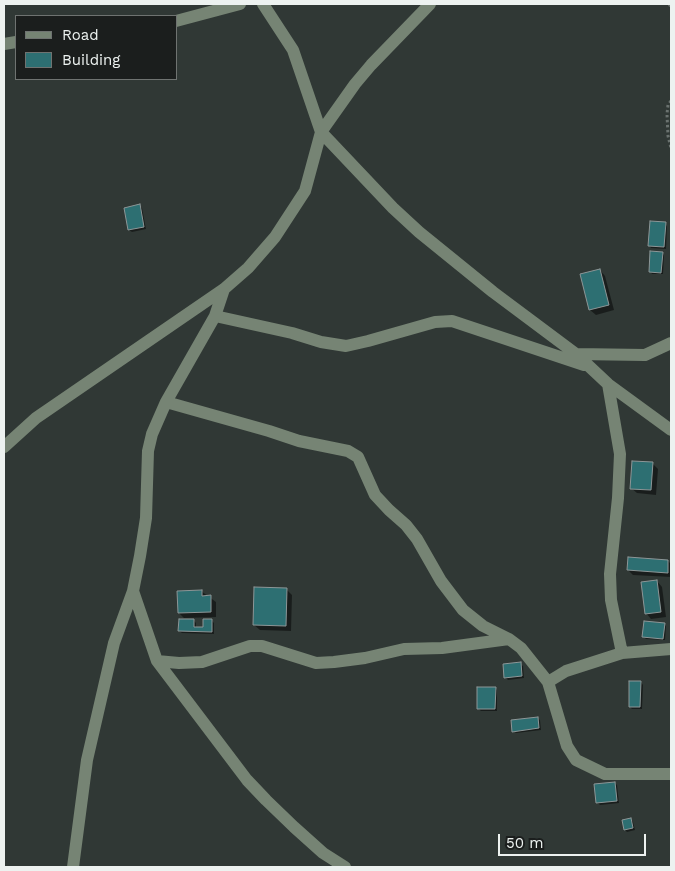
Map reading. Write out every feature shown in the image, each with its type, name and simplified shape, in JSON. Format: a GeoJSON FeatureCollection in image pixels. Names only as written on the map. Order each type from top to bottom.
{"type":"FeatureCollection","features":[{"type":"Feature","properties":{"kind":"street"},"geometry":{"type":"LineString","coordinates":[[178,20],[240,4]]}},
{"type":"Feature","properties":{"kind":"street"},"geometry":{"type":"LineString","coordinates":[[263,4],[293,50],[321,132],[393,208],[419,232],[493,292],[576,354],[608,384],[671,430]]}},
{"type":"Feature","properties":{"kind":"street"},"geometry":{"type":"LineString","coordinates":[[4,447],[36,418],[224,288],[248,268],[276,237],[305,191],[321,132],[371,65],[430,4]]}},
{"type":"Feature","properties":{"kind":"street"},"geometry":{"type":"LineString","coordinates":[[69,866],[87,760],[114,643],[133,591],[146,518],[148,451],[152,434],[166,402],[216,316],[224,288]]}},
{"type":"Feature","properties":{"kind":"street"},"geometry":{"type":"LineString","coordinates":[[216,316],[292,333],[321,342],[346,346],[435,322],[452,321],[586,365]]}},
{"type":"Feature","properties":{"kind":"street"},"geometry":{"type":"LineString","coordinates":[[576,354],[645,355],[671,343]]}},
{"type":"Feature","properties":{"kind":"street"},"geometry":{"type":"LineString","coordinates":[[608,384],[620,454],[618,498],[610,574],[611,600],[622,652]]}},
{"type":"Feature","properties":{"kind":"street"},"geometry":{"type":"LineString","coordinates":[[166,402],[299,441],[348,451],[358,457],[376,495],[417,538],[441,581],[463,610],[482,626],[510,639],[521,648],[548,682],[567,746],[576,760],[605,774],[671,774]]}},
{"type":"Feature","properties":{"kind":"street"},"geometry":{"type":"LineString","coordinates":[[133,591],[158,661],[247,780],[323,853],[345,867]]}},
{"type":"Feature","properties":{"kind":"street"},"geometry":{"type":"LineString","coordinates":[[158,661],[179,663],[202,662],[250,646],[262,646],[316,663],[334,662],[365,658],[404,649],[449,647],[510,639]]}},
{"type":"Feature","properties":{"kind":"street"},"geometry":{"type":"LineString","coordinates":[[548,682],[566,671],[622,652],[671,649]]}},
{"type":"Feature","properties":{"kind":"street"},"geometry":{"type":"LineString","coordinates":[[323,853],[327,867]]}},
{"type":"Feature","properties":{"kind":"path"},"geometry":{"type":"LineString","coordinates":[[671,101],[668,105],[667,114],[668,136],[671,148]]}},
{"type":"Feature","properties":{"kind":"building"},"geometry":{"type":"Polygon","coordinates":[[[140,204],[144,227],[128,230],[124,208],[140,204]]]}},
{"type":"Feature","properties":{"kind":"building"},"geometry":{"type":"Polygon","coordinates":[[[650,221],[666,222],[664,247],[648,246],[650,221]]]}},
{"type":"Feature","properties":{"kind":"building"},"geometry":{"type":"Polygon","coordinates":[[[650,251],[663,252],[661,273],[649,272],[650,251]]]}},
{"type":"Feature","properties":{"kind":"building"},"geometry":{"type":"Polygon","coordinates":[[[600,269],[609,305],[589,310],[580,274],[600,269]]]}},
{"type":"Feature","properties":{"kind":"building"},"geometry":{"type":"Polygon","coordinates":[[[632,461],[653,462],[651,490],[630,489],[632,461]]]}},
{"type":"Feature","properties":{"kind":"building"},"geometry":{"type":"Polygon","coordinates":[[[628,557],[668,560],[668,573],[627,570],[628,557]]]}},
{"type":"Feature","properties":{"kind":"building"},"geometry":{"type":"Polygon","coordinates":[[[657,580],[661,612],[645,614],[641,582],[657,580]]]}},
{"type":"Feature","properties":{"kind":"building"},"geometry":{"type":"Polygon","coordinates":[[[254,587],[287,588],[286,626],[253,625],[254,587]]]}},
{"type":"Feature","properties":{"kind":"building"},"geometry":{"type":"Polygon","coordinates":[[[202,590],[202,596],[211,595],[211,612],[178,613],[177,591],[202,590]]]}},
{"type":"Feature","properties":{"kind":"building"},"geometry":{"type":"Polygon","coordinates":[[[179,619],[194,619],[194,627],[203,627],[203,619],[212,619],[212,632],[178,631],[179,619]]]}},
{"type":"Feature","properties":{"kind":"building"},"geometry":{"type":"Polygon","coordinates":[[[644,621],[665,623],[663,639],[642,637],[644,621]]]}},
{"type":"Feature","properties":{"kind":"building"},"geometry":{"type":"Polygon","coordinates":[[[521,662],[522,676],[504,678],[503,664],[521,662]]]}},
{"type":"Feature","properties":{"kind":"building"},"geometry":{"type":"Polygon","coordinates":[[[629,681],[641,681],[640,707],[629,707],[629,681]]]}},
{"type":"Feature","properties":{"kind":"building"},"geometry":{"type":"Polygon","coordinates":[[[477,687],[496,687],[495,709],[477,709],[477,687]]]}},
{"type":"Feature","properties":{"kind":"building"},"geometry":{"type":"Polygon","coordinates":[[[538,717],[539,728],[512,732],[511,720],[538,717]]]}},
{"type":"Feature","properties":{"kind":"building"},"geometry":{"type":"Polygon","coordinates":[[[615,782],[617,801],[596,803],[594,784],[615,782]]]}},
{"type":"Feature","properties":{"kind":"building"},"geometry":{"type":"Polygon","coordinates":[[[631,818],[633,828],[624,830],[622,820],[631,818]]]}}]}
